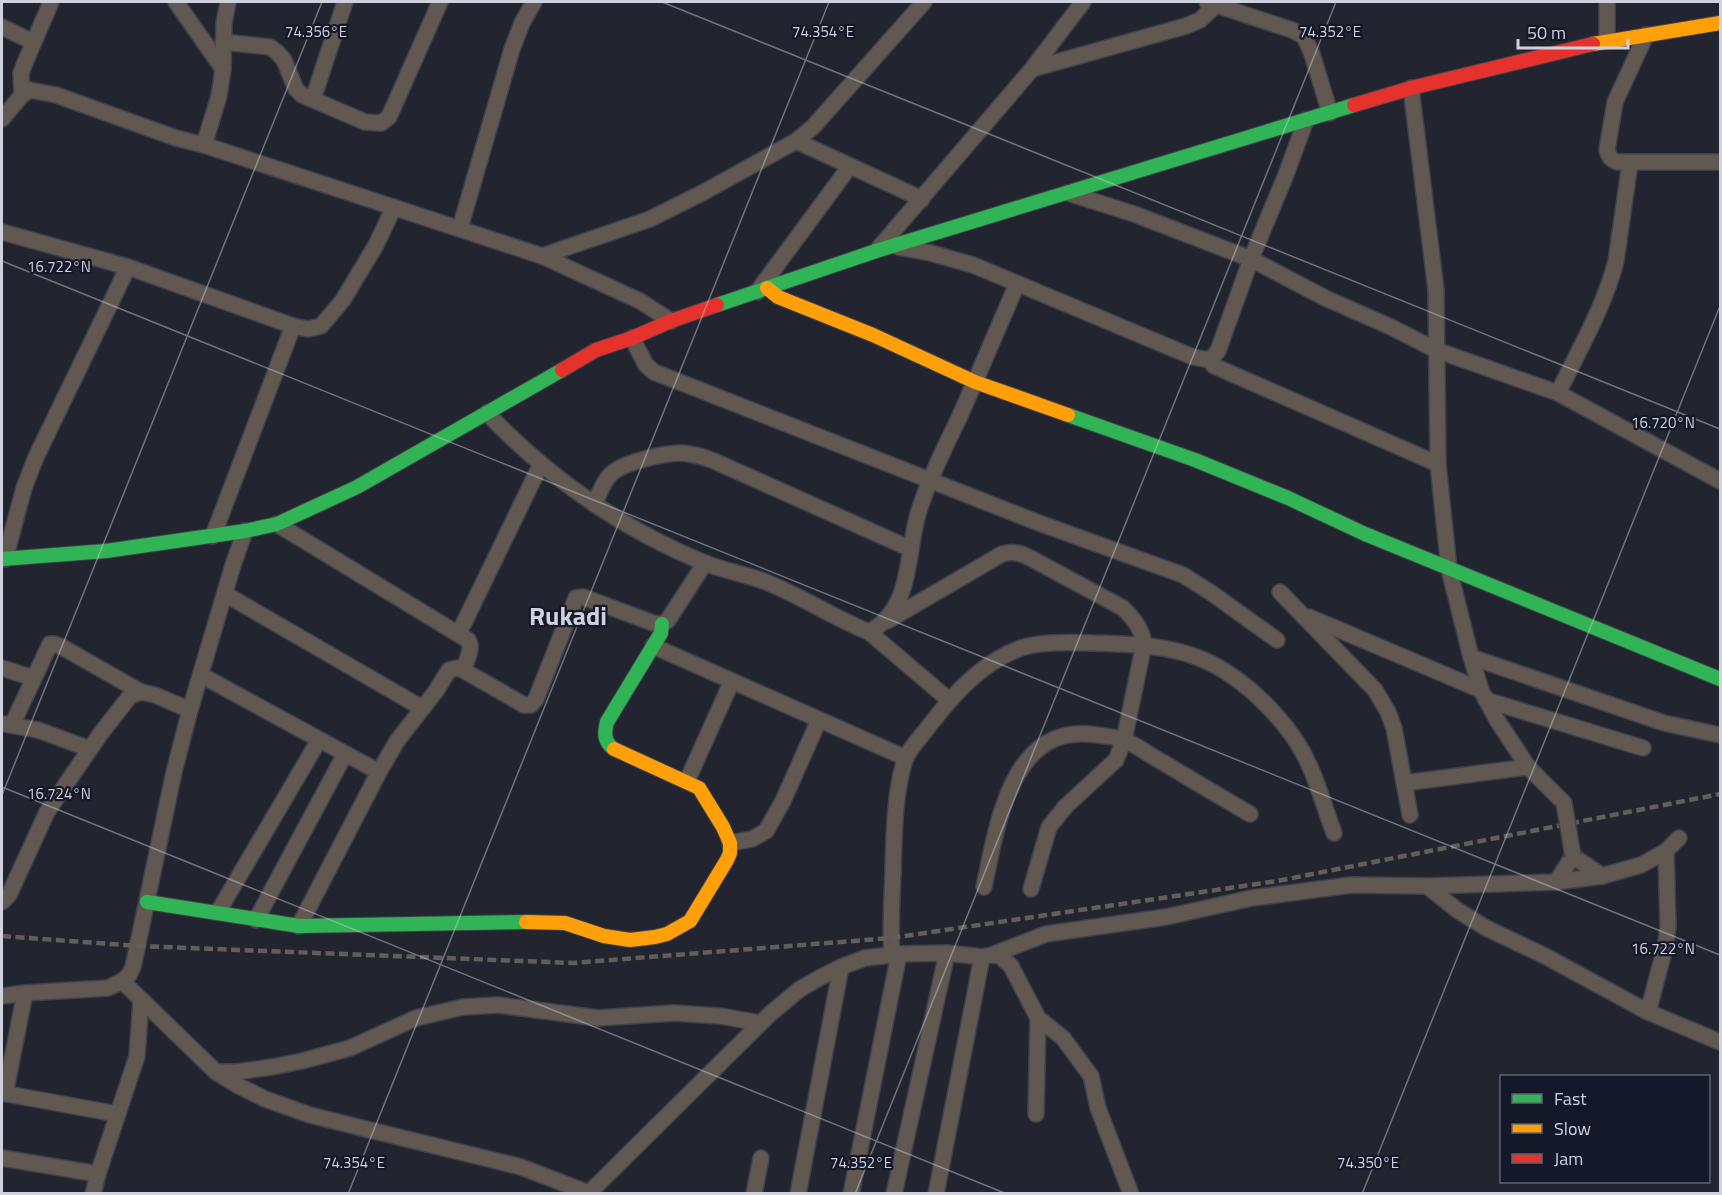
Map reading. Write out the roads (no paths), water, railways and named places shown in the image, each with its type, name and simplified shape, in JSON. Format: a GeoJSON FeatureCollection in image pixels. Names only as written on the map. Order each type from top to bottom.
{"type":"FeatureCollection","features":[{"type":"Feature","properties":{"kind":"street"},"geometry":{"type":"LineString","coordinates":[[22,94],[21,73],[51,2]]}},
{"type":"Feature","properties":{"kind":"street"},"geometry":{"type":"LineString","coordinates":[[176,2],[223,69]]}},
{"type":"Feature","properties":{"kind":"street"},"geometry":{"type":"LineString","coordinates":[[204,145],[219,96],[228,2]]}},
{"type":"Feature","properties":{"kind":"street"},"geometry":{"type":"LineString","coordinates":[[313,99],[345,2]]}},
{"type":"Feature","properties":{"kind":"street"},"geometry":{"type":"LineString","coordinates":[[223,42],[270,47],[284,60],[296,89],[302,95],[364,122],[381,123],[389,117],[440,2]]}},
{"type":"Feature","properties":{"kind":"street"},"geometry":{"type":"LineString","coordinates":[[460,228],[512,49],[522,23],[534,2]]}},
{"type":"Feature","properties":{"kind":"street"},"geometry":{"type":"LineString","coordinates":[[542,256],[650,219],[796,141],[813,127],[924,2]]}},
{"type":"Feature","properties":{"kind":"street"},"geometry":{"type":"LineString","coordinates":[[876,251],[1032,69],[1083,2]]}},
{"type":"Feature","properties":{"kind":"street"},"geometry":{"type":"LineString","coordinates":[[1607,2],[1607,41]]}},
{"type":"Feature","properties":{"kind":"street"},"geometry":{"type":"LineString","coordinates":[[1032,69],[1186,26],[1200,20],[1212,3],[1304,36],[1312,54],[1330,113]]}},
{"type":"Feature","properties":{"kind":"street"},"geometry":{"type":"LineString","coordinates":[[128,267],[36,456],[3,559],[106,551],[245,531],[277,524],[357,487],[596,350],[671,321],[876,251],[1411,88],[1607,41],[1720,23]]}},
{"type":"Feature","properties":{"kind":"street"},"geometry":{"type":"LineString","coordinates":[[2,27],[33,42]]}},
{"type":"Feature","properties":{"kind":"street"},"geometry":{"type":"LineString","coordinates":[[1646,35],[1615,102],[1608,156],[1618,162],[1630,163],[1720,162]]}},
{"type":"Feature","properties":{"kind":"street"},"geometry":{"type":"LineString","coordinates":[[1411,88],[1436,290],[1438,464],[1449,569],[1470,657],[1483,695],[1528,767],[1564,803],[1573,856],[1556,882]]}},
{"type":"Feature","properties":{"kind":"street"},"geometry":{"type":"LineString","coordinates":[[2,119],[22,94],[30,90],[56,95],[176,138],[204,145],[542,256],[640,301],[671,321]]}},
{"type":"Feature","properties":{"kind":"street"},"geometry":{"type":"LineString","coordinates":[[1210,360],[1218,351],[1306,120]]}},
{"type":"Feature","properties":{"kind":"street"},"geometry":{"type":"LineString","coordinates":[[796,141],[922,199]]}},
{"type":"Feature","properties":{"kind":"street"},"geometry":{"type":"LineString","coordinates":[[1558,393],[1612,277],[1630,163]]}},
{"type":"Feature","properties":{"kind":"street"},"geometry":{"type":"LineString","coordinates":[[762,290],[850,166]]}},
{"type":"Feature","properties":{"kind":"street"},"geometry":{"type":"LineString","coordinates":[[1068,193],[1134,214],[1251,260],[1324,298],[1391,327],[1436,350],[1558,393],[1720,481]]}},
{"type":"Feature","properties":{"kind":"street"},"geometry":{"type":"LineString","coordinates":[[2,232],[128,267],[308,330],[321,326],[343,300],[376,245],[394,207]]}},
{"type":"Feature","properties":{"kind":"street"},"geometry":{"type":"LineString","coordinates":[[893,246],[931,252],[973,265],[1193,357],[1210,360],[1214,366],[1438,464]]}},
{"type":"Feature","properties":{"kind":"street"},"geometry":{"type":"LineString","coordinates":[[884,623],[898,600],[908,571],[917,515],[1017,284]]}},
{"type":"Feature","properties":{"kind":"street"},"geometry":{"type":"LineString","coordinates":[[762,290],[873,335],[975,382],[1195,460],[1288,498],[1365,534],[1720,680]]}},
{"type":"Feature","properties":{"kind":"street"},"geometry":{"type":"LineString","coordinates":[[213,536],[293,326]]}},
{"type":"Feature","properties":{"kind":"street"},"geometry":{"type":"LineString","coordinates":[[632,338],[646,365],[661,375],[1039,523],[1182,575],[1277,640]]}},
{"type":"Feature","properties":{"kind":"street"},"geometry":{"type":"LineString","coordinates":[[487,413],[557,477],[594,504],[639,532],[705,563],[766,582],[869,632],[949,700]]}},
{"type":"Feature","properties":{"kind":"street"},"geometry":{"type":"LineString","coordinates":[[594,504],[608,477],[616,470],[668,454],[684,453],[714,461],[911,549]]}},
{"type":"Feature","properties":{"kind":"street"},"geometry":{"type":"LineString","coordinates":[[459,633],[542,464]]}},
{"type":"Feature","properties":{"kind":"street"},"geometry":{"type":"LineString","coordinates":[[277,524],[459,633],[471,648],[463,670]]}},
{"type":"Feature","properties":{"kind":"street"},"geometry":{"type":"LineString","coordinates":[[2,996],[108,988],[129,975],[133,967],[174,772],[190,710],[245,531]]}},
{"type":"Feature","properties":{"kind":"street"},"geometry":{"type":"LineString","coordinates":[[869,632],[1002,554],[1011,552],[1034,560],[1123,608],[1133,618],[1142,633],[1144,645],[1124,740],[1116,760],[1066,806],[1049,826],[1031,890]]}},
{"type":"Feature","properties":{"kind":"street"},"geometry":{"type":"LineString","coordinates":[[299,926],[397,741],[436,691],[449,670],[456,668],[463,670],[524,705],[531,705],[536,699],[576,598],[583,597],[653,623],[662,624],[668,620],[705,563]]}},
{"type":"Feature","properties":{"kind":"street"},"geometry":{"type":"LineString","coordinates":[[1280,592],[1375,690],[1388,712],[1394,728],[1410,815]]}},
{"type":"Feature","properties":{"kind":"street"},"geometry":{"type":"LineString","coordinates":[[225,594],[422,708]]}},
{"type":"Feature","properties":{"kind":"street"},"geometry":{"type":"LineString","coordinates":[[1303,615],[1483,695],[1643,748]]}},
{"type":"Feature","properties":{"kind":"street"},"geometry":{"type":"LineString","coordinates":[[147,902],[299,926],[555,922],[576,925],[618,939],[635,941],[663,936],[681,928],[690,921],[727,860],[730,843],[699,788],[613,749],[606,739],[605,728],[661,633],[662,624]]}},
{"type":"Feature","properties":{"kind":"street"},"geometry":{"type":"LineString","coordinates":[[851,1194],[895,954],[891,938],[894,842],[899,782],[906,758],[949,700],[990,664],[1022,648],[1062,642],[1144,645],[1178,650],[1206,661],[1232,675],[1268,705],[1298,744],[1334,833]]}},
{"type":"Feature","properties":{"kind":"street"},"geometry":{"type":"LineString","coordinates":[[90,748],[38,730],[7,724],[50,644],[54,644],[141,692],[156,695],[190,710]]}},
{"type":"Feature","properties":{"kind":"street"},"geometry":{"type":"LineString","coordinates":[[653,646],[906,758]]}},
{"type":"Feature","properties":{"kind":"street"},"geometry":{"type":"LineString","coordinates":[[1470,657],[1664,723],[1720,735]]}},
{"type":"Feature","properties":{"kind":"street"},"geometry":{"type":"LineString","coordinates":[[2,668],[33,678]]}},
{"type":"Feature","properties":{"kind":"street"},"geometry":{"type":"LineString","coordinates":[[201,675],[379,772]]}},
{"type":"Feature","properties":{"kind":"street"},"geometry":{"type":"LineString","coordinates":[[687,781],[732,681]]}},
{"type":"Feature","properties":{"kind":"street"},"geometry":{"type":"LineString","coordinates":[[2,902],[9,895],[47,812],[123,702],[130,696],[141,692]]}},
{"type":"Feature","properties":{"kind":"street"},"geometry":{"type":"LineString","coordinates":[[730,843],[752,839],[766,831],[783,801],[819,720]]}},
{"type":"Feature","properties":{"kind":"street"},"geometry":{"type":"LineString","coordinates":[[984,886],[1001,809],[1012,784],[1025,762],[1043,745],[1060,736],[1082,732],[1124,740],[1250,814]]}},
{"type":"Feature","properties":{"kind":"street"},"geometry":{"type":"LineString","coordinates":[[218,912],[319,740]]}},
{"type":"Feature","properties":{"kind":"street"},"geometry":{"type":"LineString","coordinates":[[256,920],[345,754]]}},
{"type":"Feature","properties":{"kind":"street"},"geometry":{"type":"LineString","coordinates":[[1404,783],[1528,767]]}},
{"type":"Feature","properties":{"kind":"street"},"geometry":{"type":"LineString","coordinates":[[987,956],[1046,934],[1166,917],[1252,898],[1351,885],[1427,886],[1556,882],[1602,876],[1641,865],[1666,851],[1679,838]]}},
{"type":"Feature","properties":{"kind":"street"},"geometry":{"type":"LineString","coordinates":[[1648,1012],[1665,948],[1668,927],[1666,851]]}},
{"type":"Feature","properties":{"kind":"street"},"geometry":{"type":"LineString","coordinates":[[1573,856],[1602,876]]}},
{"type":"Feature","properties":{"kind":"street"},"geometry":{"type":"LineString","coordinates":[[1427,886],[1457,910],[1486,928],[1545,956],[1648,1012],[1720,1042]]}},
{"type":"Feature","properties":{"kind":"street"},"geometry":{"type":"LineString","coordinates":[[122,981],[216,1072],[265,1099],[310,1114],[520,1167],[590,1193],[760,1023],[800,989],[841,967],[865,958],[895,954],[947,953],[999,956],[1011,966],[1038,1018],[1063,1038],[1091,1076],[1098,1107],[1131,1194]]}},
{"type":"Feature","properties":{"kind":"street"},"geometry":{"type":"LineString","coordinates":[[894,1194],[947,953]]}},
{"type":"Feature","properties":{"kind":"street"},"geometry":{"type":"LineString","coordinates":[[936,1194],[987,956]]}},
{"type":"Feature","properties":{"kind":"street"},"geometry":{"type":"LineString","coordinates":[[798,1194],[841,967]]}},
{"type":"Feature","properties":{"kind":"street"},"geometry":{"type":"LineString","coordinates":[[26,993],[3,1094],[117,1114]]}},
{"type":"Feature","properties":{"kind":"street"},"geometry":{"type":"LineString","coordinates":[[93,1194],[137,1056],[141,1000]]}},
{"type":"Feature","properties":{"kind":"street"},"geometry":{"type":"LineString","coordinates":[[216,1072],[272,1067],[312,1059],[350,1048],[416,1018],[463,1007],[498,1005],[598,1018],[674,1013],[720,1016],[760,1023]]}},
{"type":"Feature","properties":{"kind":"street"},"geometry":{"type":"LineString","coordinates":[[1036,1114],[1038,1018]]}},
{"type":"Feature","properties":{"kind":"street"},"geometry":{"type":"LineString","coordinates":[[2,1158],[98,1174]]}},
{"type":"Feature","properties":{"kind":"street"},"geometry":{"type":"LineString","coordinates":[[754,1194],[761,1158]]}},
{"type":"Feature","properties":{"kind":"railway"},"geometry":{"type":"LineString","coordinates":[[2,936],[138,946],[573,963],[891,938],[1277,881],[1720,794]]}},
{"type":"Feature","properties":{"kind":"district","name":"Rukadi"},"geometry":{"type":"Point","coordinates":[568,616]}}]}
